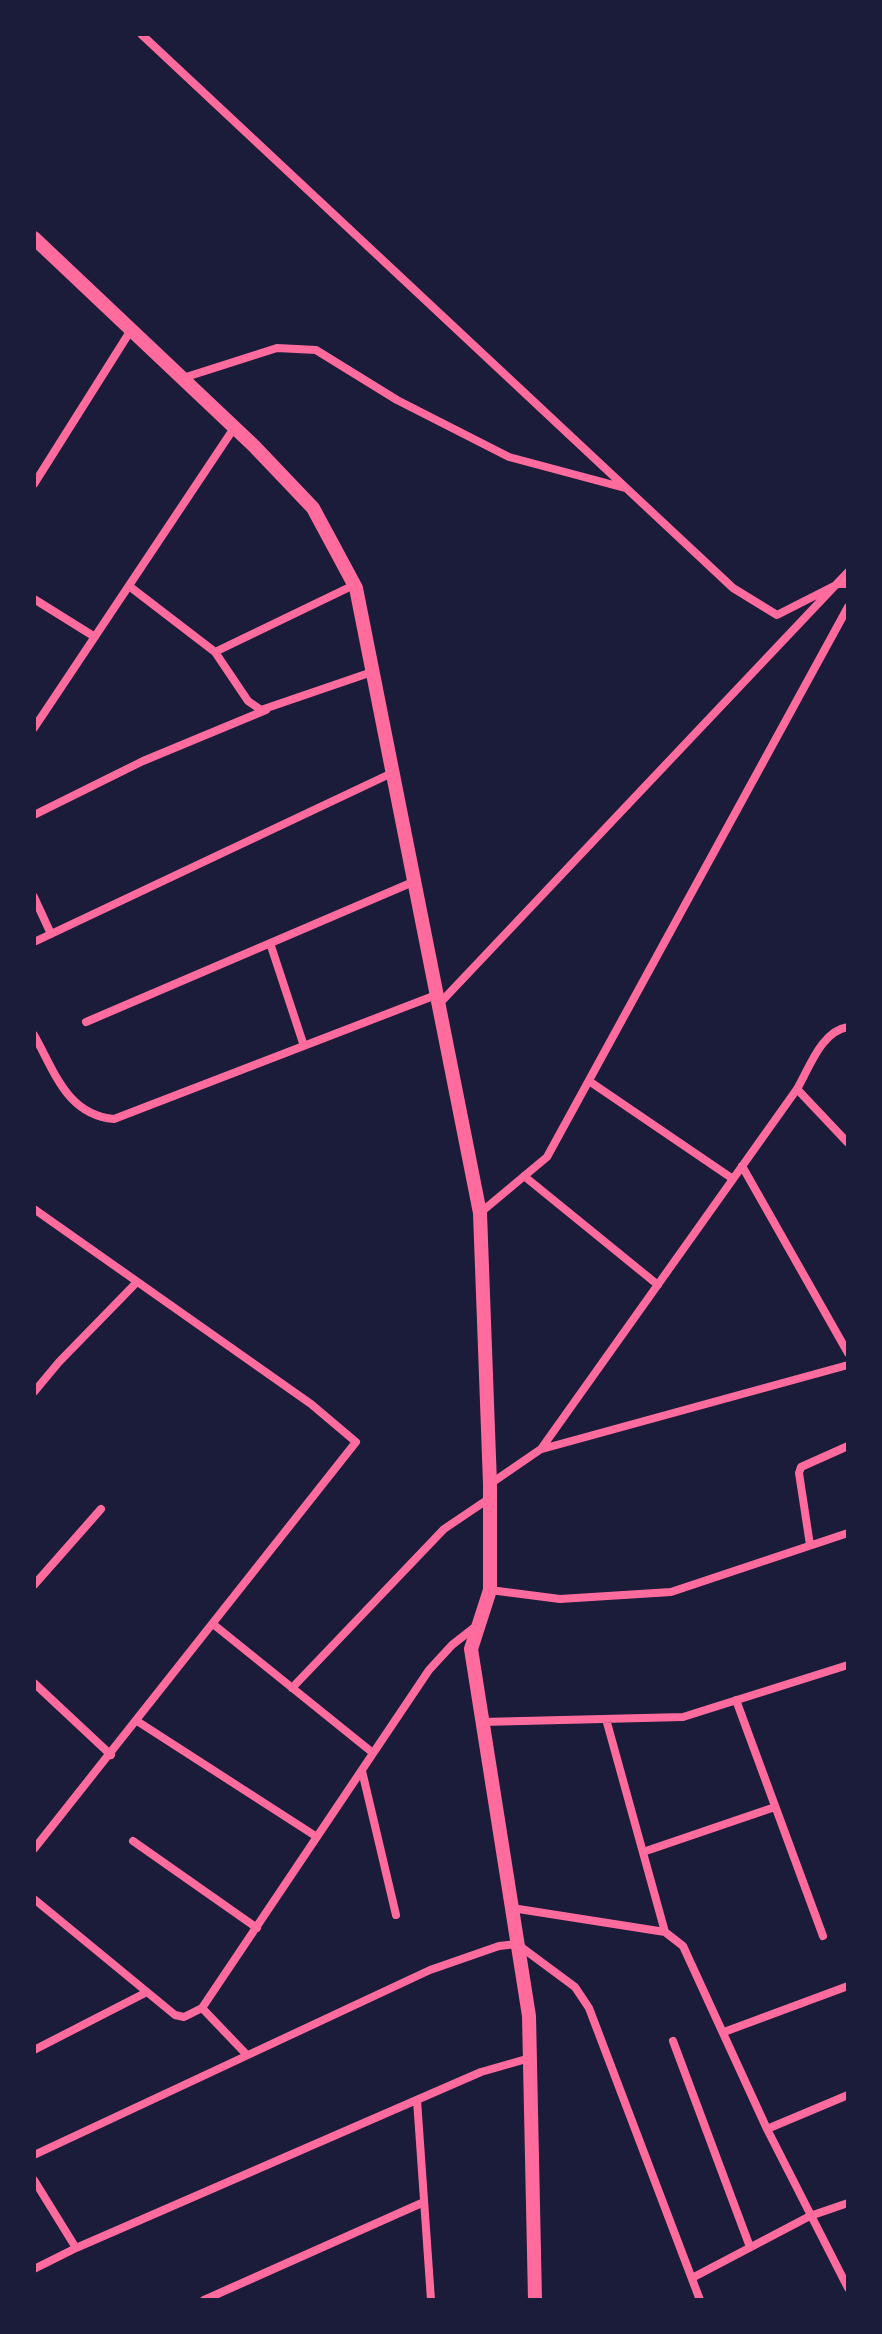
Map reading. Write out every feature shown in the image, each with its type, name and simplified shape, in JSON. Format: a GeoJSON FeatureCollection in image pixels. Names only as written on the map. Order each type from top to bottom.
{"type":"FeatureCollection","features":[{"type":"Feature","properties":{"kind":"street"},"geometry":{"type":"LineString","coordinates":[[141,34],[733,588],[777,615],[838,584],[848,584]]}},
{"type":"Feature","properties":{"kind":"street"},"geometry":{"type":"LineString","coordinates":[[34,238],[234,428],[313,508],[354,585],[480,1213],[490,1491],[490,1590],[471,1649],[529,2016],[535,2300]]}},
{"type":"Feature","properties":{"kind":"street"},"geometry":{"type":"LineString","coordinates":[[34,484],[131,330]]}},
{"type":"Feature","properties":{"kind":"street"},"geometry":{"type":"LineString","coordinates":[[182,379],[277,348],[316,350],[397,400],[509,457],[627,488]]}},
{"type":"Feature","properties":{"kind":"street"},"geometry":{"type":"LineString","coordinates":[[34,728],[234,428]]}},
{"type":"Feature","properties":{"kind":"street"},"geometry":{"type":"LineString","coordinates":[[34,1035],[69,1098],[97,1118],[114,1119],[304,1046],[437,1000],[848,572]]}},
{"type":"Feature","properties":{"kind":"street"},"geometry":{"type":"LineString","coordinates":[[215,652],[354,585]]}},
{"type":"Feature","properties":{"kind":"street"},"geometry":{"type":"LineString","coordinates":[[129,586],[215,652],[248,701],[254,707],[266,710]]}},
{"type":"Feature","properties":{"kind":"street"},"geometry":{"type":"LineString","coordinates":[[34,599],[95,637]]}},
{"type":"Feature","properties":{"kind":"street"},"geometry":{"type":"LineString","coordinates":[[480,1213],[547,1157],[848,607]]}},
{"type":"Feature","properties":{"kind":"street"},"geometry":{"type":"LineString","coordinates":[[34,815],[143,761],[266,710],[372,672]]}},
{"type":"Feature","properties":{"kind":"street"},"geometry":{"type":"LineString","coordinates":[[34,942],[392,773]]}},
{"type":"Feature","properties":{"kind":"street"},"geometry":{"type":"LineString","coordinates":[[86,1022],[413,882]]}},
{"type":"Feature","properties":{"kind":"street"},"geometry":{"type":"LineString","coordinates":[[34,897],[51,934]]}},
{"type":"Feature","properties":{"kind":"street"},"geometry":{"type":"LineString","coordinates":[[270,943],[304,1046]]}},
{"type":"Feature","properties":{"kind":"street"},"geometry":{"type":"LineString","coordinates":[[292,1688],[444,1529],[541,1449],[797,1089],[824,1041],[832,1033],[848,1027]]}},
{"type":"Feature","properties":{"kind":"street"},"geometry":{"type":"LineString","coordinates":[[589,1081],[733,1179]]}},
{"type":"Feature","properties":{"kind":"street"},"geometry":{"type":"LineString","coordinates":[[797,1089],[848,1143]]}},
{"type":"Feature","properties":{"kind":"street"},"geometry":{"type":"LineString","coordinates":[[742,1166],[848,1353]]}},
{"type":"Feature","properties":{"kind":"street"},"geometry":{"type":"LineString","coordinates":[[524,1176],[658,1285]]}},
{"type":"Feature","properties":{"kind":"street"},"geometry":{"type":"LineString","coordinates":[[34,1223],[38,1212],[311,1404],[356,1442],[34,1849]]}},
{"type":"Feature","properties":{"kind":"street"},"geometry":{"type":"LineString","coordinates":[[34,1392],[137,1282]]}},
{"type":"Feature","properties":{"kind":"street"},"geometry":{"type":"LineString","coordinates":[[541,1449],[848,1365]]}},
{"type":"Feature","properties":{"kind":"street"},"geometry":{"type":"LineString","coordinates":[[810,1545],[799,1473],[801,1467],[848,1446]]}},
{"type":"Feature","properties":{"kind":"street"},"geometry":{"type":"LineString","coordinates":[[34,1585],[101,1509]]}},
{"type":"Feature","properties":{"kind":"street"},"geometry":{"type":"LineString","coordinates":[[490,1590],[560,1599],[671,1592],[848,1533]]}},
{"type":"Feature","properties":{"kind":"street"},"geometry":{"type":"LineString","coordinates":[[213,1624],[373,1753]]}},
{"type":"Feature","properties":{"kind":"street"},"geometry":{"type":"LineString","coordinates":[[34,1899],[175,2015],[184,2017],[202,2008],[429,1670],[452,1645],[478,1625]]}},
{"type":"Feature","properties":{"kind":"street"},"geometry":{"type":"LineString","coordinates":[[482,1722],[683,1717],[848,1665]]}},
{"type":"Feature","properties":{"kind":"street"},"geometry":{"type":"LineString","coordinates":[[34,1683],[111,1755]]}},
{"type":"Feature","properties":{"kind":"street"},"geometry":{"type":"LineString","coordinates":[[736,1700],[823,1936]]}},
{"type":"Feature","properties":{"kind":"street"},"geometry":{"type":"LineString","coordinates":[[606,1719],[665,1932]]}},
{"type":"Feature","properties":{"kind":"street"},"geometry":{"type":"LineString","coordinates":[[137,1721],[317,1837]]}},
{"type":"Feature","properties":{"kind":"street"},"geometry":{"type":"LineString","coordinates":[[362,1771],[396,1915]]}},
{"type":"Feature","properties":{"kind":"street"},"geometry":{"type":"LineString","coordinates":[[643,1852],[775,1807]]}},
{"type":"Feature","properties":{"kind":"street"},"geometry":{"type":"LineString","coordinates":[[133,1841],[257,1928]]}},
{"type":"Feature","properties":{"kind":"street"},"geometry":{"type":"LineString","coordinates":[[512,1908],[665,1932],[683,1946],[767,2129],[848,2288]]}},
{"type":"Feature","properties":{"kind":"street"},"geometry":{"type":"LineString","coordinates":[[34,2155],[430,1970],[499,1946],[517,1944],[575,1987],[589,2008],[700,2300]]}},
{"type":"Feature","properties":{"kind":"street"},"geometry":{"type":"LineString","coordinates":[[724,2032],[848,1986]]}},
{"type":"Feature","properties":{"kind":"street"},"geometry":{"type":"LineString","coordinates":[[34,2050],[147,1992]]}},
{"type":"Feature","properties":{"kind":"street"},"geometry":{"type":"LineString","coordinates":[[202,2008],[246,2054]]}},
{"type":"Feature","properties":{"kind":"street"},"geometry":{"type":"LineString","coordinates":[[673,2041],[750,2247]]}},
{"type":"Feature","properties":{"kind":"street"},"geometry":{"type":"LineString","coordinates":[[34,2269],[481,2072],[530,2058]]}},
{"type":"Feature","properties":{"kind":"street"},"geometry":{"type":"LineString","coordinates":[[767,2129],[848,2095]]}},
{"type":"Feature","properties":{"kind":"street"},"geometry":{"type":"LineString","coordinates":[[417,2100],[431,2300]]}},
{"type":"Feature","properties":{"kind":"street"},"geometry":{"type":"LineString","coordinates":[[34,2180],[76,2248]]}},
{"type":"Feature","properties":{"kind":"street"},"geometry":{"type":"LineString","coordinates":[[204,2300],[424,2202]]}},
{"type":"Feature","properties":{"kind":"street"},"geometry":{"type":"LineString","coordinates":[[692,2278],[810,2216],[848,2203]]}}]}
